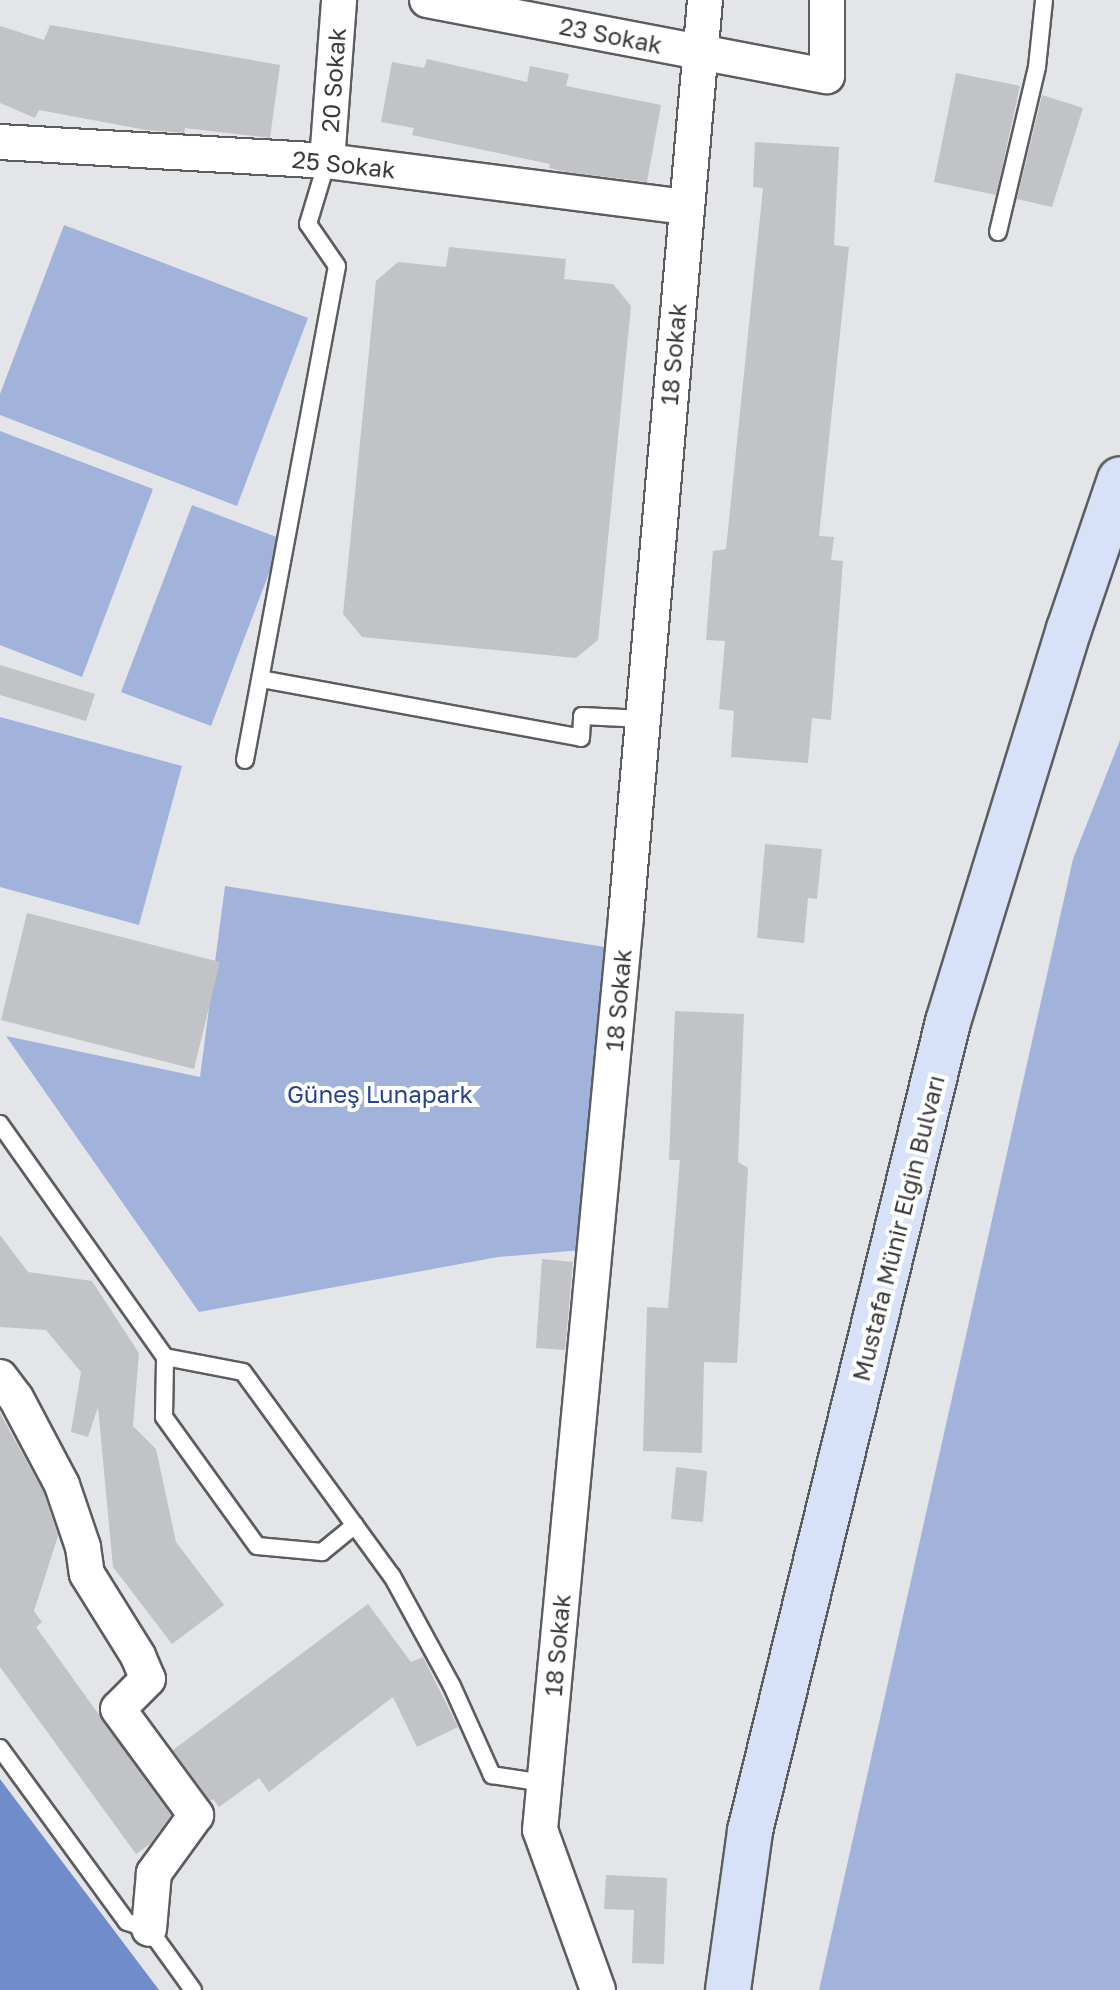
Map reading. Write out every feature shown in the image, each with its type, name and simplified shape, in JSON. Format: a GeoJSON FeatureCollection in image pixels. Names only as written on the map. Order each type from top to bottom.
{"type":"FeatureCollection","features":[{"type":"Feature","properties":{"kind":"street","name":"20 Sokak"},"geometry":{"type":"LineString","coordinates":[[327,161],[339,0]]}},
{"type":"Feature","properties":{"kind":"street","name":"23 Sokak"},"geometry":{"type":"LineString","coordinates":[[427,0],[827,76],[827,0]]}},
{"type":"Feature","properties":{"kind":"street","name":"18 Sokak"},"geometry":{"type":"LineString","coordinates":[[598,1990],[540,1830],[644,719],[685,207],[705,0]]}},
{"type":"Feature","properties":{"kind":"street","name":"25 Sokak"},"geometry":{"type":"LineString","coordinates":[[0,142],[327,161],[685,207]]}},
{"type":"Feature","properties":{"kind":"street","name":"Mustafa Münir Elgin Bulvarı"},"geometry":{"type":"LineString","coordinates":[[728,1990],[750,1831],[948,1022],[1069,629],[1120,479]]}},
{"type":"Feature","properties":{"kind":"street"},"geometry":{"type":"LineString","coordinates":[[0,1377],[16,1398],[62,1485],[83,1547],[87,1574],[138,1656],[148,1679],[118,1709],[196,1815],[154,1873],[149,1929]]}},
{"type":"Feature","properties":{"kind":"lane"},"geometry":{"type":"LineString","coordinates":[[998,232],[1037,67],[1044,0]]}},
{"type":"Feature","properties":{"kind":"lane"},"geometry":{"type":"LineString","coordinates":[[245,760],[337,266],[308,224],[327,161]]}},
{"type":"Feature","properties":{"kind":"lane"},"geometry":{"type":"LineString","coordinates":[[261,679],[581,738],[582,716],[644,719]]}},
{"type":"Feature","properties":{"kind":"lane"},"geometry":{"type":"LineString","coordinates":[[0,1124],[165,1357],[164,1417],[257,1546],[322,1552],[355,1525]]}},
{"type":"Feature","properties":{"kind":"lane"},"geometry":{"type":"LineString","coordinates":[[165,1357],[243,1372],[392,1576],[437,1658],[492,1775],[544,1783]]}},
{"type":"Feature","properties":{"kind":"lane"},"geometry":{"type":"LineString","coordinates":[[0,1748],[127,1922],[149,1929],[193,1990]]}},
{"type":"Feature","properties":{"kind":"green space"},"geometry":{"type":"Polygon","coordinates":[[[64,225],[308,318],[237,506],[0,415],[0,394],[64,225]]]}},
{"type":"Feature","properties":{"kind":"green space"},"geometry":{"type":"Polygon","coordinates":[[[0,431],[153,489],[82,677],[0,645],[0,431]]]}},
{"type":"Feature","properties":{"kind":"green space"},"geometry":{"type":"Polygon","coordinates":[[[192,505],[282,539],[211,726],[121,692],[192,505]]]}},
{"type":"Feature","properties":{"kind":"green space"},"geometry":{"type":"Polygon","coordinates":[[[0,717],[182,766],[139,925],[0,887],[0,717]]]}},
{"type":"Feature","properties":{"kind":"green space"},"geometry":{"type":"Polygon","coordinates":[[[1120,740],[1120,1990],[819,1990],[1073,859],[1120,740]]]}},
{"type":"Feature","properties":{"kind":"green space","name":"Güneş Lunapark"},"geometry":{"type":"Polygon","coordinates":[[[225,886],[611,948],[582,1250],[498,1257],[199,1312],[6,1036],[200,1077],[225,886]]]}},
{"type":"Feature","properties":{"kind":"shaded area"},"geometry":{"type":"Polygon","coordinates":[[[0,1779],[24,1811],[159,1990],[0,1990],[0,1779]]]}},
{"type":"Feature","properties":{"kind":"building"},"geometry":{"type":"Polygon","coordinates":[[[50,25],[280,65],[270,138],[185,128],[184,133],[146,130],[39,110],[35,118],[0,103],[0,26],[44,40],[50,25]]]}},
{"type":"Feature","properties":{"kind":"building"},"geometry":{"type":"Polygon","coordinates":[[[427,59],[527,82],[530,66],[569,74],[566,86],[661,105],[647,182],[549,168],[550,164],[412,135],[414,128],[381,122],[392,62],[424,68],[427,59]]]}},
{"type":"Feature","properties":{"kind":"building"},"geometry":{"type":"Polygon","coordinates":[[[956,73],[1020,86],[996,195],[934,182],[956,73]]]}},
{"type":"Feature","properties":{"kind":"building"},"geometry":{"type":"Polygon","coordinates":[[[1042,95],[1083,108],[1052,207],[1017,199],[1042,95]]]}},
{"type":"Feature","properties":{"kind":"building"},"geometry":{"type":"Polygon","coordinates":[[[755,142],[839,147],[834,245],[849,247],[819,536],[834,537],[831,560],[843,561],[831,720],[812,718],[808,763],[731,757],[734,711],[719,709],[725,641],[706,640],[713,551],[726,549],[763,188],[753,187],[755,142]]]}},
{"type":"Feature","properties":{"kind":"building"},"geometry":{"type":"Polygon","coordinates":[[[449,247],[566,259],[564,279],[613,284],[631,306],[598,640],[576,658],[362,637],[343,614],[376,281],[398,262],[446,267],[449,247]]]}},
{"type":"Feature","properties":{"kind":"building"},"geometry":{"type":"Polygon","coordinates":[[[0,665],[95,694],[86,721],[0,695],[0,665]]]}},
{"type":"Feature","properties":{"kind":"building"},"geometry":{"type":"Polygon","coordinates":[[[765,844],[822,849],[817,899],[808,898],[804,943],[757,938],[765,844]]]}},
{"type":"Feature","properties":{"kind":"building"},"geometry":{"type":"Polygon","coordinates":[[[27,913],[220,962],[194,1069],[1,1020],[27,913]]]}},
{"type":"Feature","properties":{"kind":"building"},"geometry":{"type":"Polygon","coordinates":[[[675,1011],[744,1014],[738,1162],[748,1168],[737,1363],[704,1362],[702,1453],[643,1451],[647,1307],[668,1308],[680,1160],[669,1160],[675,1011]]]}},
{"type":"Feature","properties":{"kind":"building"},"geometry":{"type":"Polygon","coordinates":[[[0,1235],[28,1272],[92,1281],[139,1353],[133,1426],[156,1449],[176,1542],[224,1605],[172,1644],[113,1567],[98,1407],[88,1437],[71,1432],[81,1372],[46,1330],[0,1327],[0,1235]]]}},
{"type":"Feature","properties":{"kind":"building"},"geometry":{"type":"Polygon","coordinates":[[[542,1259],[573,1262],[565,1350],[536,1348],[542,1259]]]}},
{"type":"Feature","properties":{"kind":"building"},"geometry":{"type":"Polygon","coordinates":[[[0,1413],[44,1493],[58,1536],[34,1611],[42,1622],[36,1627],[171,1815],[150,1844],[136,1854],[0,1667],[0,1413]]]}},
{"type":"Feature","properties":{"kind":"building"},"geometry":{"type":"Polygon","coordinates":[[[676,1467],[707,1471],[703,1522],[671,1519],[676,1467]]]}},
{"type":"Feature","properties":{"kind":"building"},"geometry":{"type":"Polygon","coordinates":[[[368,1604],[411,1662],[423,1657],[458,1727],[417,1747],[393,1697],[269,1792],[259,1778],[219,1807],[213,1799],[210,1801],[173,1750],[368,1604]]]}},
{"type":"Feature","properties":{"kind":"building"},"geometry":{"type":"Polygon","coordinates":[[[606,1875],[667,1878],[664,1964],[632,1963],[634,1910],[604,1909],[606,1875]]]}}]}
